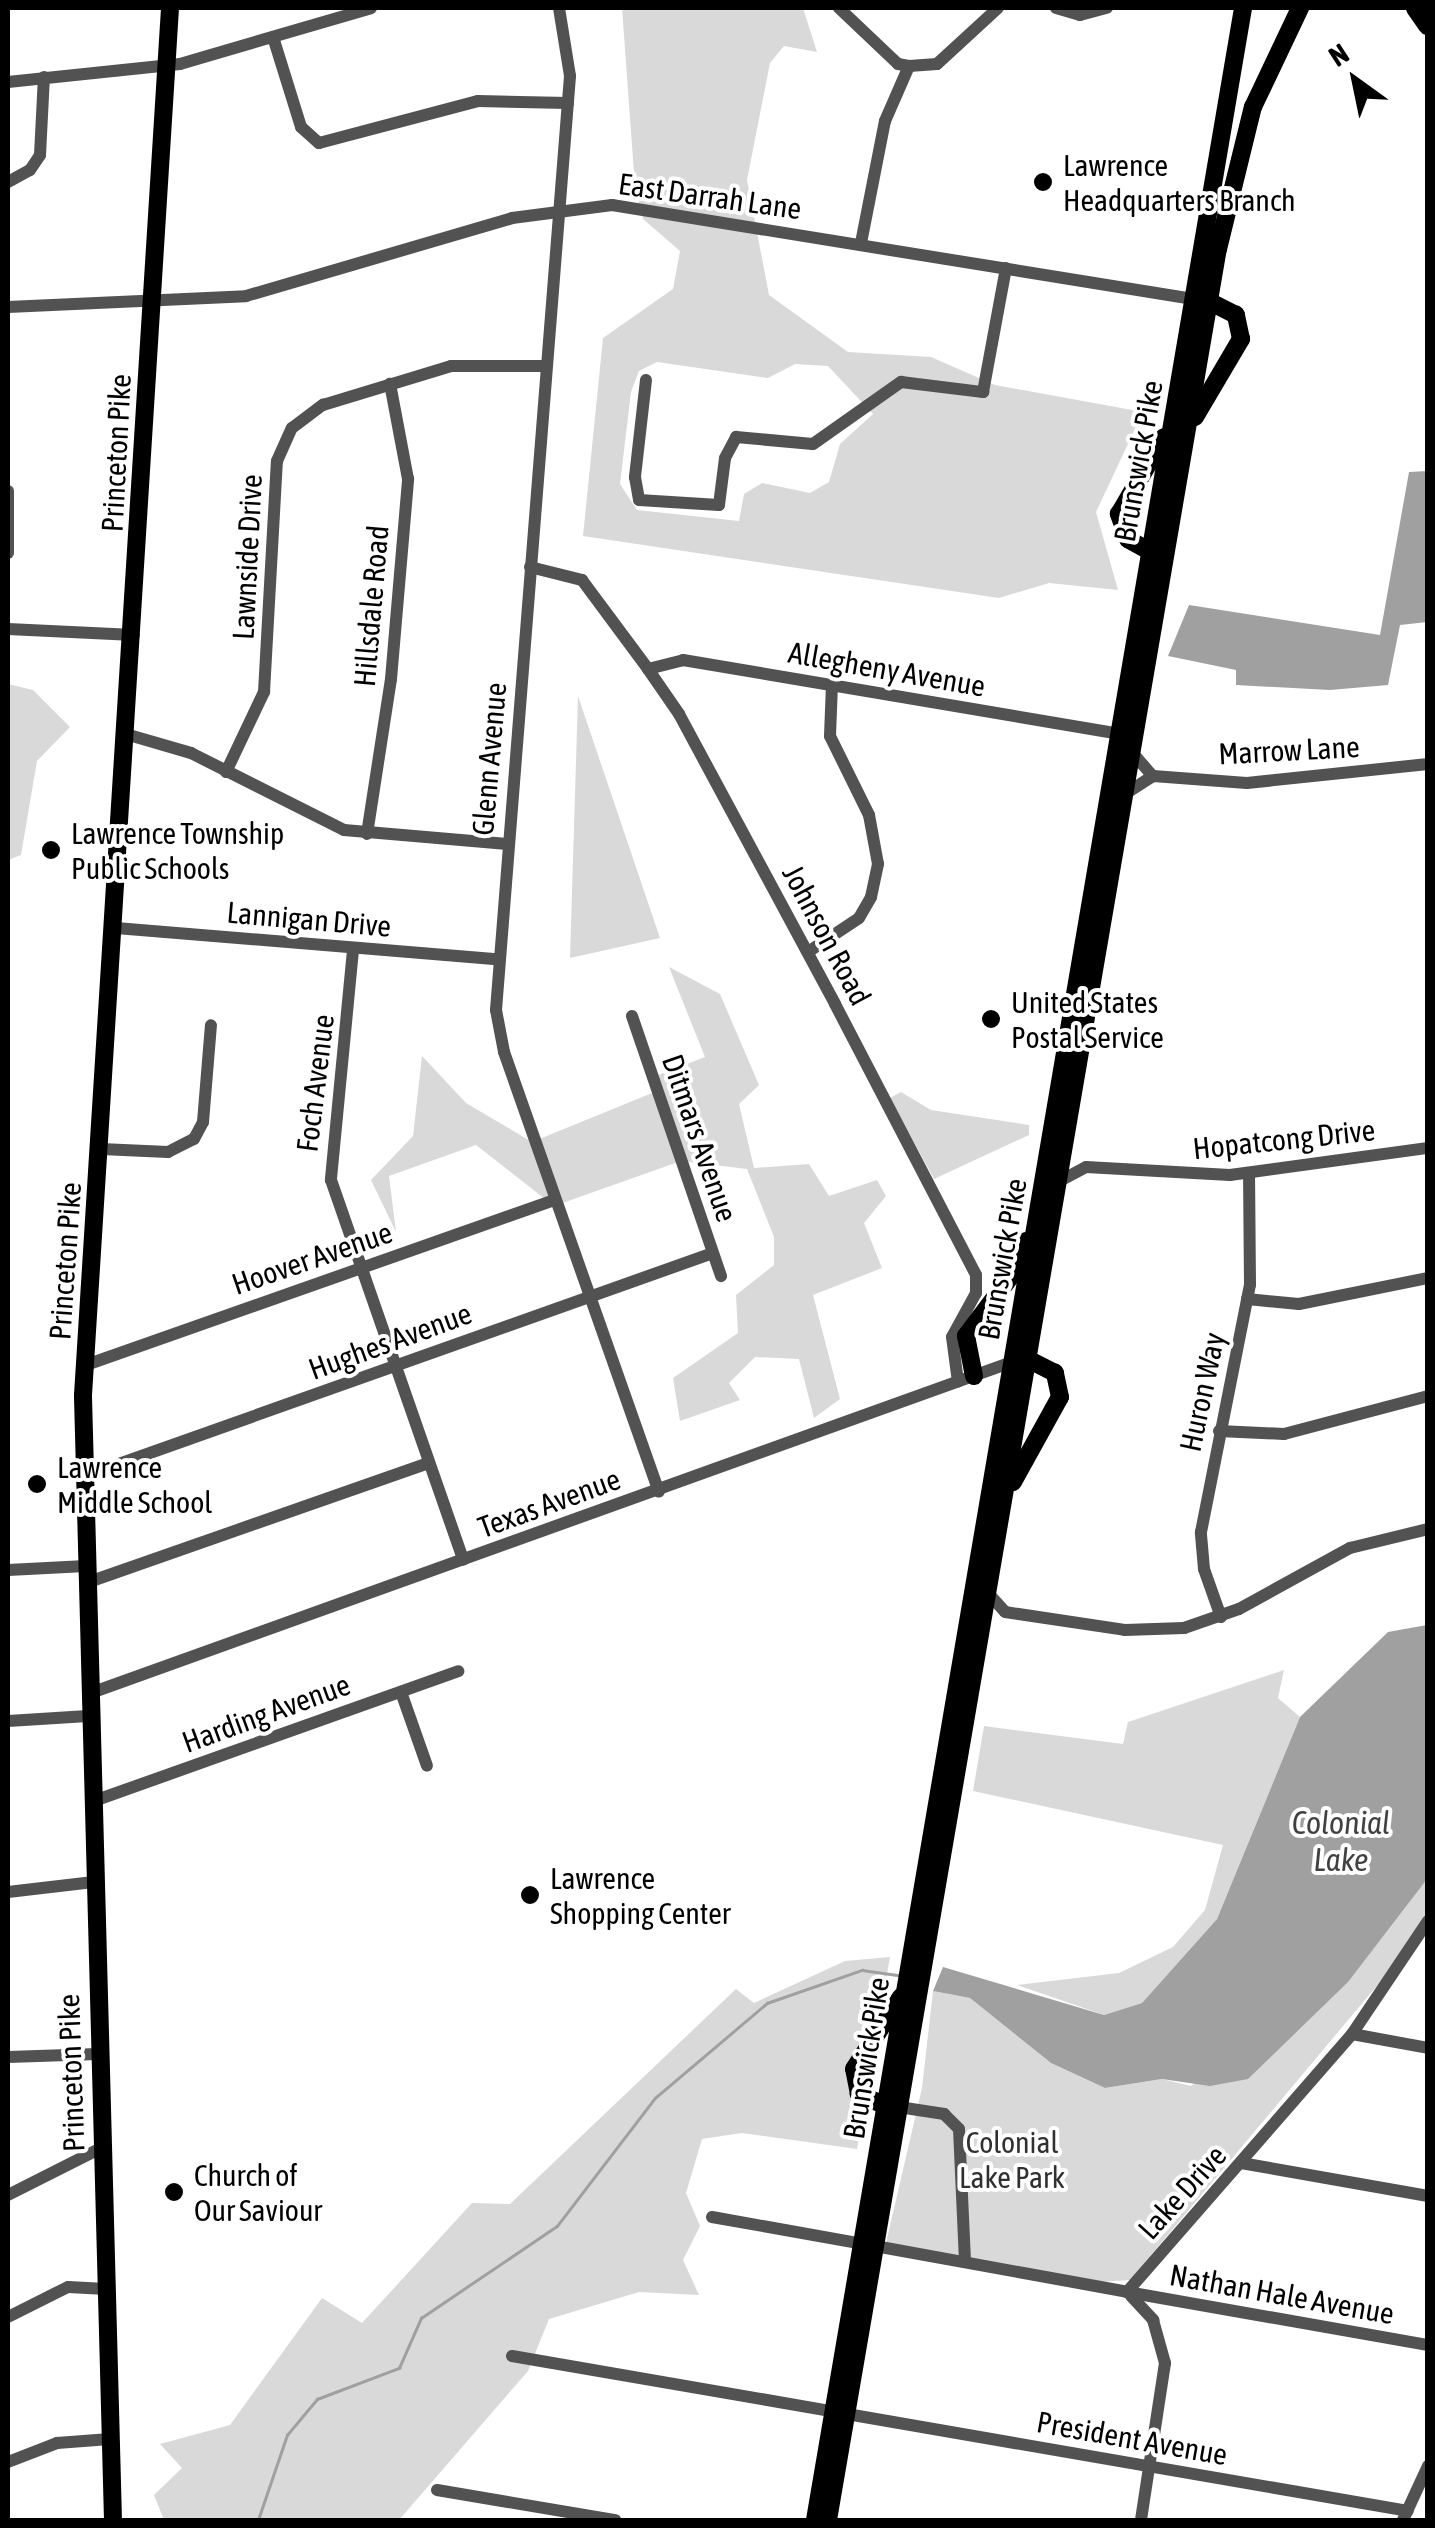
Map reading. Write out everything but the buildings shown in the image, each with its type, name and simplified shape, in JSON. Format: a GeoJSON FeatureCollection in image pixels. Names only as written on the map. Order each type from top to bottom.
{"type":"FeatureCollection","features":[{"type":"Feature","properties":{"kind":"highway"},"geometry":{"type":"LineString","coordinates":[[1416,8],[1428,25]]}},
{"type":"Feature","properties":{"kind":"main road","name":"Princeton Pike"},"geometry":{"type":"LineString","coordinates":[[113,2520],[90,1802],[84,1476],[86,1365],[129,735],[170,8]]}},
{"type":"Feature","properties":{"kind":"main road","name":"Brunswick Pike"},"geometry":{"type":"LineString","coordinates":[[828,2520],[841,2413],[910,1987],[988,1593],[1040,1198],[1180,455],[1243,8]]}},
{"type":"Feature","properties":{"kind":"main road","name":"Brunswick Pike"},"geometry":{"type":"LineString","coordinates":[[1162,547],[1178,394],[1201,300],[1242,141],[1300,8]]}},
{"type":"Feature","properties":{"kind":"main road"},"geometry":{"type":"LineString","coordinates":[[1180,455],[1208,388],[1241,339],[1236,315],[1201,300]]}},
{"type":"Feature","properties":{"kind":"main road"},"geometry":{"type":"LineString","coordinates":[[1162,547],[1128,539],[1119,514],[1160,448],[1178,394]]}},
{"type":"Feature","properties":{"kind":"main road","name":"Brunswick Pike"},"geometry":{"type":"LineString","coordinates":[[918,1955],[1019,1360],[1056,1184],[1122,796],[1124,742]]}},
{"type":"Feature","properties":{"kind":"main road"},"geometry":{"type":"LineString","coordinates":[[966,1379],[966,1336],[1010,1276],[1040,1198]]}},
{"type":"Feature","properties":{"kind":"main road"},"geometry":{"type":"LineString","coordinates":[[996,1534],[1026,1450],[1060,1397],[1056,1373],[1019,1360]]}},
{"type":"Feature","properties":{"kind":"main road"},"geometry":{"type":"LineString","coordinates":[[893,2106],[858,2094],[854,2070],[910,1987]]}},
{"type":"Feature","properties":{"kind":"main road","name":"Brunswick Pike"},"geometry":{"type":"LineString","coordinates":[[815,2520],[841,2413]]}},
{"type":"Feature","properties":{"kind":"street"},"geometry":{"type":"LineString","coordinates":[[8,82],[167,66],[371,8]]}},
{"type":"Feature","properties":{"kind":"street","name":"Glenn Avenue"},"geometry":{"type":"LineString","coordinates":[[560,8],[569,48],[568,103],[497,959],[499,1032],[659,1491]]}},
{"type":"Feature","properties":{"kind":"street"},"geometry":{"type":"LineString","coordinates":[[839,8],[898,64],[909,66],[938,64],[998,8]]}},
{"type":"Feature","properties":{"kind":"street"},"geometry":{"type":"LineString","coordinates":[[1056,8],[1080,15],[1106,8]]}},
{"type":"Feature","properties":{"kind":"street"},"geometry":{"type":"LineString","coordinates":[[272,36],[301,128],[320,143],[478,101],[568,103]]}},
{"type":"Feature","properties":{"kind":"street"},"geometry":{"type":"LineString","coordinates":[[861,243],[886,121],[909,66]]}},
{"type":"Feature","properties":{"kind":"street"},"geometry":{"type":"LineString","coordinates":[[8,182],[30,170],[40,155],[44,77]]}},
{"type":"Feature","properties":{"kind":"street","name":"East Darrah Lane"},"geometry":{"type":"LineString","coordinates":[[8,307],[152,304],[260,293],[558,209],[634,206],[1201,300]]}},
{"type":"Feature","properties":{"kind":"street"},"geometry":{"type":"LineString","coordinates":[[646,380],[634,477],[639,500],[719,505],[725,458],[736,437],[813,444],[901,382],[983,392],[1006,268]]}},
{"type":"Feature","properties":{"kind":"street","name":"Lawnside Drive"},"geometry":{"type":"LineString","coordinates":[[226,772],[264,692],[280,449],[312,410],[390,384],[468,364],[546,366]]}},
{"type":"Feature","properties":{"kind":"street","name":"Hillsdale Road"},"geometry":{"type":"LineString","coordinates":[[368,834],[391,678],[408,478],[390,384]]}},
{"type":"Feature","properties":{"kind":"street"},"geometry":{"type":"LineString","coordinates":[[8,491],[8,552]]}},
{"type":"Feature","properties":{"kind":"street","name":"Johnson Road"},"geometry":{"type":"LineString","coordinates":[[530,567],[582,580],[648,669],[808,952],[976,1275],[973,1300],[952,1337],[966,1379]]}},
{"type":"Feature","properties":{"kind":"street"},"geometry":{"type":"LineString","coordinates":[[8,630],[134,636]]}},
{"type":"Feature","properties":{"kind":"street","name":"Allegheny Avenue"},"geometry":{"type":"LineString","coordinates":[[648,669],[683,660],[1124,742]]}},
{"type":"Feature","properties":{"kind":"street"},"geometry":{"type":"LineString","coordinates":[[808,952],[859,918],[872,897],[878,864],[869,815],[830,736],[832,685]]}},
{"type":"Feature","properties":{"kind":"street"},"geometry":{"type":"LineString","coordinates":[[129,735],[184,750],[306,816],[368,834],[507,844]]}},
{"type":"Feature","properties":{"kind":"street"},"geometry":{"type":"LineString","coordinates":[[1122,796],[1153,776],[1124,742]]}},
{"type":"Feature","properties":{"kind":"street","name":"Marrow Lane"},"geometry":{"type":"LineString","coordinates":[[1153,776],[1247,784],[1428,764]]}},
{"type":"Feature","properties":{"kind":"street","name":"Lannigan Drive"},"geometry":{"type":"LineString","coordinates":[[116,928],[497,959]]}},
{"type":"Feature","properties":{"kind":"street","name":"Foch Avenue"},"geometry":{"type":"LineString","coordinates":[[354,950],[343,1106],[330,1168],[360,1268],[463,1560]]}},
{"type":"Feature","properties":{"kind":"street","name":"Ditmars Avenue"},"geometry":{"type":"LineString","coordinates":[[632,1016],[721,1276]]}},
{"type":"Feature","properties":{"kind":"street"},"geometry":{"type":"LineString","coordinates":[[100,1150],[168,1152],[194,1139],[203,1122],[210,1026]]}},
{"type":"Feature","properties":{"kind":"street"},"geometry":{"type":"LineString","coordinates":[[1056,1184],[1086,1167],[1062,1143]]}},
{"type":"Feature","properties":{"kind":"street","name":"Hopatcong Drive"},"geometry":{"type":"LineString","coordinates":[[1086,1167],[1249,1173],[1428,1148]]}},
{"type":"Feature","properties":{"kind":"street","name":"Huron Way"},"geometry":{"type":"LineString","coordinates":[[1221,1617],[1204,1570],[1201,1532],[1247,1299],[1249,1173]]}},
{"type":"Feature","properties":{"kind":"street","name":"Hoover Avenue"},"geometry":{"type":"LineString","coordinates":[[86,1365],[555,1200]]}},
{"type":"Feature","properties":{"kind":"street","name":"Hughes Avenue"},"geometry":{"type":"LineString","coordinates":[[84,1476],[712,1252]]}},
{"type":"Feature","properties":{"kind":"street"},"geometry":{"type":"LineString","coordinates":[[1247,1299],[1299,1304],[1375,1283],[1428,1278]]}},
{"type":"Feature","properties":{"kind":"street","name":"Texas Avenue"},"geometry":{"type":"LineString","coordinates":[[88,1694],[1019,1360]]}},
{"type":"Feature","properties":{"kind":"street"},"geometry":{"type":"LineString","coordinates":[[1219,1431],[1284,1434],[1428,1396]]}},
{"type":"Feature","properties":{"kind":"street"},"geometry":{"type":"LineString","coordinates":[[8,1570],[86,1575],[429,1463]]}},
{"type":"Feature","properties":{"kind":"street"},"geometry":{"type":"LineString","coordinates":[[988,1593],[1005,1612],[1147,1631],[1221,1617],[1350,1548],[1428,1529]]}},
{"type":"Feature","properties":{"kind":"street"},"geometry":{"type":"LineString","coordinates":[[981,1628],[1005,1612]]}},
{"type":"Feature","properties":{"kind":"street","name":"Harding Avenue"},"geometry":{"type":"LineString","coordinates":[[90,1802],[458,1671]]}},
{"type":"Feature","properties":{"kind":"street"},"geometry":{"type":"LineString","coordinates":[[401,1692],[427,1766]]}},
{"type":"Feature","properties":{"kind":"street"},"geometry":{"type":"LineString","coordinates":[[8,1721],[88,1716]]}},
{"type":"Feature","properties":{"kind":"street"},"geometry":{"type":"LineString","coordinates":[[8,1892],[93,1882]]}},
{"type":"Feature","properties":{"kind":"street","name":"Lake Drive"},"geometry":{"type":"LineString","coordinates":[[1127,2292],[1352,2034],[1428,1921]]}},
{"type":"Feature","properties":{"kind":"street"},"geometry":{"type":"LineString","coordinates":[[1352,2034],[1428,2048]]}},
{"type":"Feature","properties":{"kind":"street"},"geometry":{"type":"LineString","coordinates":[[8,2058],[98,2054]]}},
{"type":"Feature","properties":{"kind":"street"},"geometry":{"type":"LineString","coordinates":[[893,2106],[944,2114],[958,2129],[965,2262]]}},
{"type":"Feature","properties":{"kind":"street"},"geometry":{"type":"LineString","coordinates":[[8,2195],[101,2148]]}},
{"type":"Feature","properties":{"kind":"street"},"geometry":{"type":"LineString","coordinates":[[1241,2163],[1428,2196]]}},
{"type":"Feature","properties":{"kind":"street"},"geometry":{"type":"LineString","coordinates":[[712,2216],[1127,2292],[1153,2320],[1165,2363],[1141,2520]]}},
{"type":"Feature","properties":{"kind":"street"},"geometry":{"type":"LineString","coordinates":[[8,2317],[68,2287],[106,2289]]}},
{"type":"Feature","properties":{"kind":"street","name":"Nathan Hale Avenue"},"geometry":{"type":"LineString","coordinates":[[1127,2292],[1428,2345]]}},
{"type":"Feature","properties":{"kind":"street","name":"President Avenue"},"geometry":{"type":"LineString","coordinates":[[512,2356],[1150,2466],[1406,2516]]}},
{"type":"Feature","properties":{"kind":"street"},"geometry":{"type":"LineString","coordinates":[[8,2462],[57,2443],[110,2439]]}},
{"type":"Feature","properties":{"kind":"street"},"geometry":{"type":"LineString","coordinates":[[1406,2516],[1428,2466]]}},
{"type":"Feature","properties":{"kind":"street"},"geometry":{"type":"LineString","coordinates":[[437,2490],[614,2520]]}},
{"type":"Feature","properties":{"kind":"green space"},"geometry":{"type":"Polygon","coordinates":[[[622,8],[803,8],[817,52],[784,46],[770,63],[747,180],[769,295],[848,352],[931,357],[995,385],[1143,412],[1096,512],[1118,590],[1049,583],[999,598],[583,536],[603,338],[673,289],[680,251],[643,219],[635,187],[622,8]],[[657,362],[639,371],[631,392],[620,484],[637,510],[739,521],[744,494],[762,483],[810,493],[829,482],[840,444],[873,414],[828,366],[795,364],[768,378],[657,362]]]}},
{"type":"Feature","properties":{"kind":"green space"},"geometry":{"type":"Polygon","coordinates":[[[8,684],[33,690],[70,727],[37,761],[21,855],[8,860],[8,684]]]}},
{"type":"Feature","properties":{"kind":"green space"},"geometry":{"type":"Polygon","coordinates":[[[578,696],[660,938],[570,958],[578,696]]]}},
{"type":"Feature","properties":{"kind":"green space"},"geometry":{"type":"Polygon","coordinates":[[[669,967],[720,994],[759,1085],[739,1104],[754,1168],[809,1164],[829,1196],[877,1180],[886,1196],[864,1223],[882,1268],[813,1295],[840,1399],[814,1418],[799,1359],[755,1357],[729,1383],[740,1400],[680,1421],[673,1378],[738,1333],[736,1295],[774,1265],[774,1237],[747,1169],[681,1161],[554,1206],[476,1145],[389,1176],[396,1232],[371,1180],[413,1136],[422,1056],[466,1103],[532,1142],[657,1091],[653,1077],[705,1057],[669,967]]]}},
{"type":"Feature","properties":{"kind":"green space"},"geometry":{"type":"Polygon","coordinates":[[[901,1092],[931,1110],[1029,1125],[1029,1135],[934,1179],[890,1098],[901,1092]]]}},
{"type":"Feature","properties":{"kind":"green space"},"geometry":{"type":"Polygon","coordinates":[[[1284,1670],[1278,1698],[1300,1717],[1217,1919],[1142,2003],[1104,2015],[1017,1985],[1119,1973],[1173,1947],[1205,1910],[1223,1845],[973,1791],[984,1726],[1123,1744],[1128,1722],[1284,1670]]]}},
{"type":"Feature","properties":{"kind":"green space","name":"Colonial Lake Park"},"geometry":{"type":"Polygon","coordinates":[[[1427,1879],[1427,1926],[1130,2280],[1099,2282],[886,2243],[922,2088],[933,1991],[970,1998],[1051,2063],[1105,2088],[1162,2079],[1191,2086],[1427,1879]]]}},
{"type":"Feature","properties":{"kind":"green space"},"geometry":{"type":"Polygon","coordinates":[[[890,1957],[857,2149],[742,2133],[702,2139],[686,2193],[700,2226],[683,2260],[699,2295],[639,2292],[549,2319],[528,2371],[399,2520],[164,2520],[154,2495],[182,2468],[160,2444],[230,2425],[322,2298],[362,2323],[472,2203],[510,2204],[736,1989],[754,2003],[845,1961],[890,1957]]]}},
{"type":"Feature","properties":{"kind":"water"},"geometry":{"type":"Polygon","coordinates":[[[1427,471],[1427,622],[1400,625],[1388,685],[1330,690],[1236,685],[1236,670],[1168,656],[1189,605],[1380,635],[1409,472],[1427,471]]]}},
{"type":"Feature","properties":{"kind":"water","name":"Colonial Lake"},"geometry":{"type":"Polygon","coordinates":[[[1427,1625],[1427,1879],[1348,1982],[1248,2079],[1210,2086],[1162,2079],[1105,2088],[1051,2063],[970,1998],[933,1991],[943,1967],[1104,2015],[1142,2003],[1217,1919],[1300,1717],[1388,1632],[1427,1625]]]}},
{"type":"Feature","properties":{"kind":"waterway"},"geometry":{"type":"LineString","coordinates":[[258,2520],[287,2435],[317,2399],[399,2368],[421,2318],[557,2226],[655,2098],[767,2003],[862,1970],[899,1975]]}},
{"type":"Feature","properties":{"kind":"place","name":"Lawrence Headquarters Branch"},"geometry":{"type":"Point","coordinates":[1043,182]}},
{"type":"Feature","properties":{"kind":"place","name":"Lawrence Township Public Schools"},"geometry":{"type":"Point","coordinates":[51,850]}},
{"type":"Feature","properties":{"kind":"place","name":"United States Postal Service"},"geometry":{"type":"Point","coordinates":[991,1019]}},
{"type":"Feature","properties":{"kind":"place","name":"Lawrence Middle School"},"geometry":{"type":"Point","coordinates":[37,1484]}},
{"type":"Feature","properties":{"kind":"place","name":"Lawrence Shopping Center"},"geometry":{"type":"Point","coordinates":[530,1895]}},
{"type":"Feature","properties":{"kind":"place","name":"Church of Our Saviour"},"geometry":{"type":"Point","coordinates":[174,2192]}}]}
